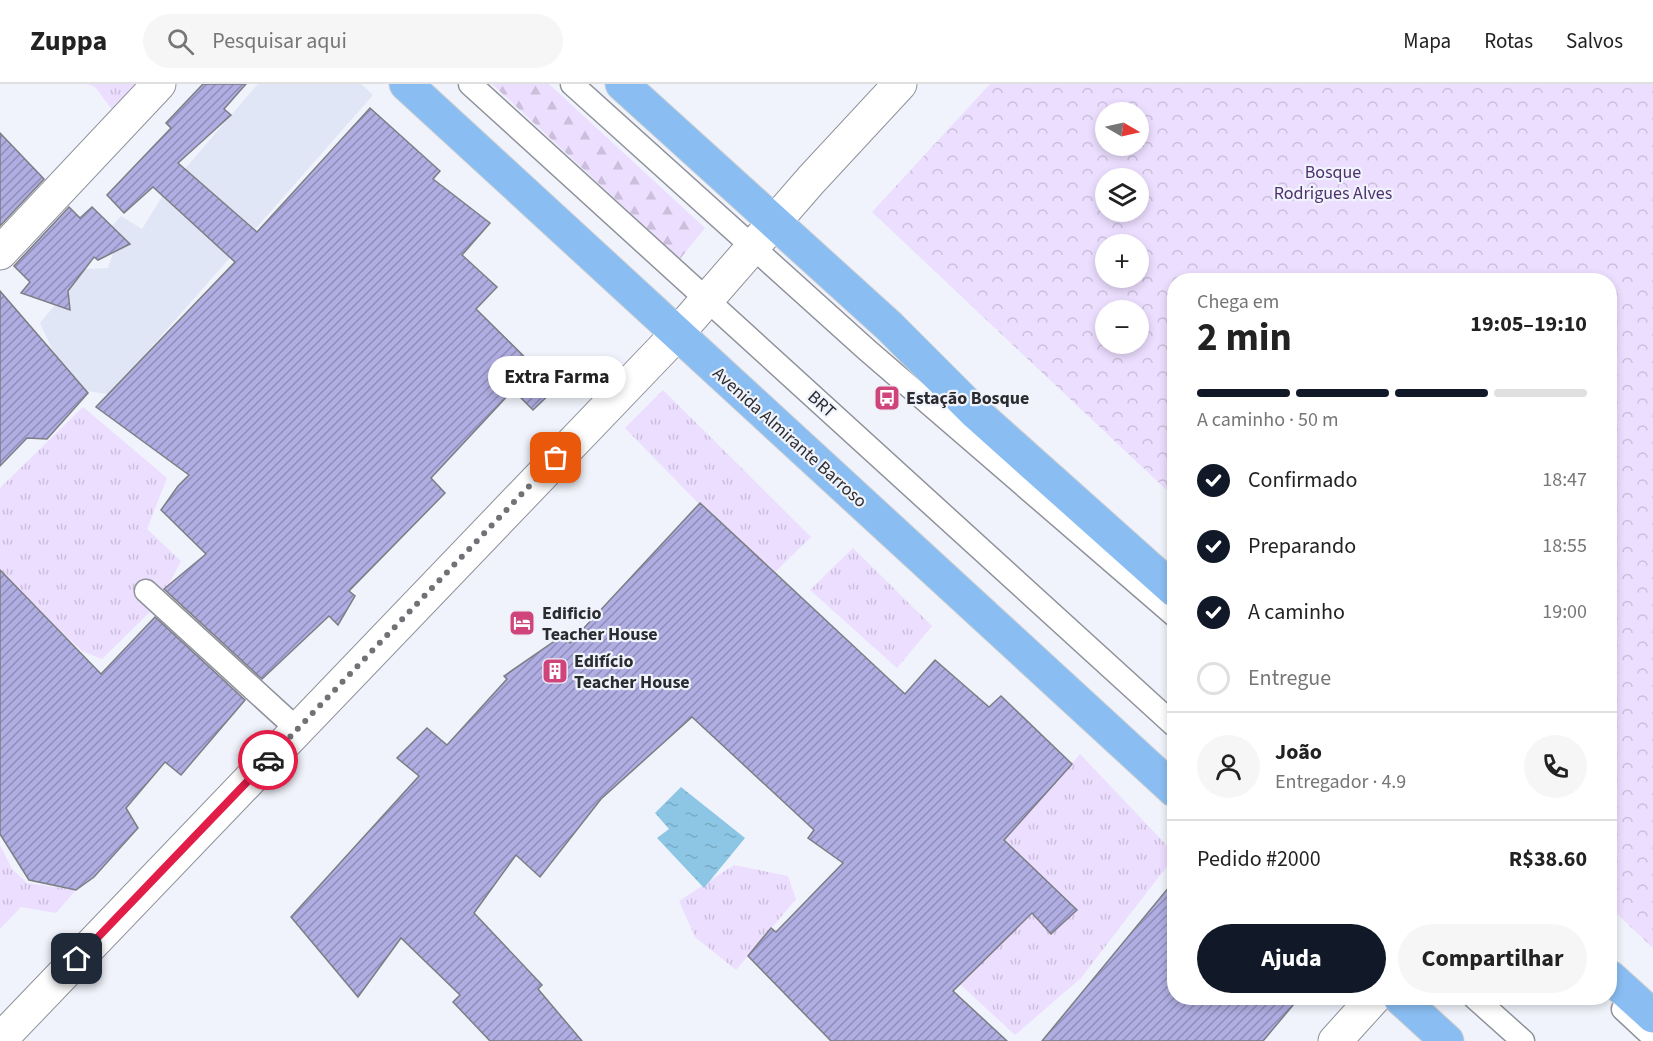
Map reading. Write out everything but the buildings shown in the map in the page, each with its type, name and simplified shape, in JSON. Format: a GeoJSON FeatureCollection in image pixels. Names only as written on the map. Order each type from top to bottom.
{"type":"FeatureCollection","features":[{"type":"Feature","properties":{"kind":"highway","name":"Avenida Almirante Barroso"},"geometry":{"type":"LineString","coordinates":[[406,84],[1167,784]]}},
{"type":"Feature","properties":{"kind":"highway"},"geometry":{"type":"LineString","coordinates":[[622,84],[889,327],[976,413],[1167,584]]}},
{"type":"Feature","properties":{"kind":"highway"},"geometry":{"type":"LineString","coordinates":[[1617,983],[1653,1016]]}},
{"type":"Feature","properties":{"kind":"highway"},"geometry":{"type":"LineString","coordinates":[[1408,1005],[1447,1041]]}},
{"type":"Feature","properties":{"kind":"street"},"geometry":{"type":"LineString","coordinates":[[0,253],[159,84]]}},
{"type":"Feature","properties":{"kind":"street"},"geometry":{"type":"LineString","coordinates":[[5,1026],[297,729],[677,334],[900,84]]}},
{"type":"Feature","properties":{"kind":"street"},"geometry":{"type":"LineString","coordinates":[[1335,1041],[1368,1005]]}},
{"type":"Feature","properties":{"kind":"lane","name":"BRT"},"geometry":{"type":"LineString","coordinates":[[470,84],[1167,719]]}},
{"type":"Feature","properties":{"kind":"lane"},"geometry":{"type":"LineString","coordinates":[[572,84],[754,248],[1167,609]]}},
{"type":"Feature","properties":{"kind":"lane"},"geometry":{"type":"LineString","coordinates":[[146,591],[297,729]]}},
{"type":"Feature","properties":{"kind":"lane"},"geometry":{"type":"LineString","coordinates":[[1617,1004],[1653,1037]]}},
{"type":"Feature","properties":{"kind":"lane"},"geometry":{"type":"LineString","coordinates":[[1483,1005],[1522,1041]]}},
{"type":"Feature","properties":{"kind":"shaded area"},"geometry":{"type":"Polygon","coordinates":[[[258,84],[361,84],[373,95],[126,376],[108,394],[86,391],[54,353],[40,323],[55,305],[70,309],[68,291],[85,269],[108,268],[113,253],[130,244],[112,226],[121,216],[142,229],[165,192],[258,84]]]}},
{"type":"Feature","properties":{"kind":"green space"},"geometry":{"type":"Polygon","coordinates":[[[88,84],[137,84],[114,112],[95,87],[88,84]]]}},
{"type":"Feature","properties":{"kind":"green space"},"geometry":{"type":"Polygon","coordinates":[[[492,84],[549,84],[705,228],[680,259],[492,84]]]}},
{"type":"Feature","properties":{"kind":"green space","name":"Bosque Rodrigues Alves"},"geometry":{"type":"Polygon","coordinates":[[[990,84],[1653,84],[1653,948],[1617,914],[1617,273],[1167,273],[1167,490],[872,212],[990,84]]]}},
{"type":"Feature","properties":{"kind":"green space"},"geometry":{"type":"Polygon","coordinates":[[[663,390],[811,537],[770,577],[625,428],[663,390]]]}},
{"type":"Feature","properties":{"kind":"green space"},"geometry":{"type":"Polygon","coordinates":[[[83,407],[167,478],[147,529],[181,561],[159,603],[102,659],[82,651],[4,579],[0,580],[0,488],[83,407]]]}},
{"type":"Feature","properties":{"kind":"green space"},"geometry":{"type":"Polygon","coordinates":[[[853,548],[932,626],[897,668],[810,590],[853,548]]]}},
{"type":"Feature","properties":{"kind":"green space"},"geometry":{"type":"Polygon","coordinates":[[[1080,754],[1167,846],[1167,866],[1081,978],[1015,1035],[894,923],[1035,805],[1080,754]]]}},
{"type":"Feature","properties":{"kind":"green space"},"geometry":{"type":"Polygon","coordinates":[[[0,845],[12,869],[27,883],[76,890],[56,913],[21,907],[0,929],[0,845]]]}},
{"type":"Feature","properties":{"kind":"green space"},"geometry":{"type":"Polygon","coordinates":[[[734,865],[788,876],[796,899],[736,970],[695,937],[679,901],[734,865]]]}},
{"type":"Feature","properties":{"kind":"water"},"geometry":{"type":"Polygon","coordinates":[[[681,787],[745,838],[704,888],[657,838],[669,829],[655,813],[681,787]]]}},
{"type":"Feature","properties":{"kind":"way so far"},"geometry":{"type":"LineString","coordinates":[[268,760],[556,458]]}},
{"type":"Feature","properties":{"kind":"place","name":"Estação Bosque"},"geometry":{"type":"Point","coordinates":[887,398]}},
{"type":"Feature","properties":{"kind":"place","name":"Extra Farma"},"geometry":{"type":"Point","coordinates":[556,458]}},
{"type":"Feature","properties":{"kind":"place","name":"Edificio Teacher House"},"geometry":{"type":"Point","coordinates":[522,623]}},
{"type":"Feature","properties":{"kind":"place","name":"Edifício Teacher House"},"geometry":{"type":"Point","coordinates":[555,671]}},
{"type":"Feature","properties":{"kind":"route"},"geometry":{"type":"LineString","coordinates":[[77,959],[268,760]]}}]}
